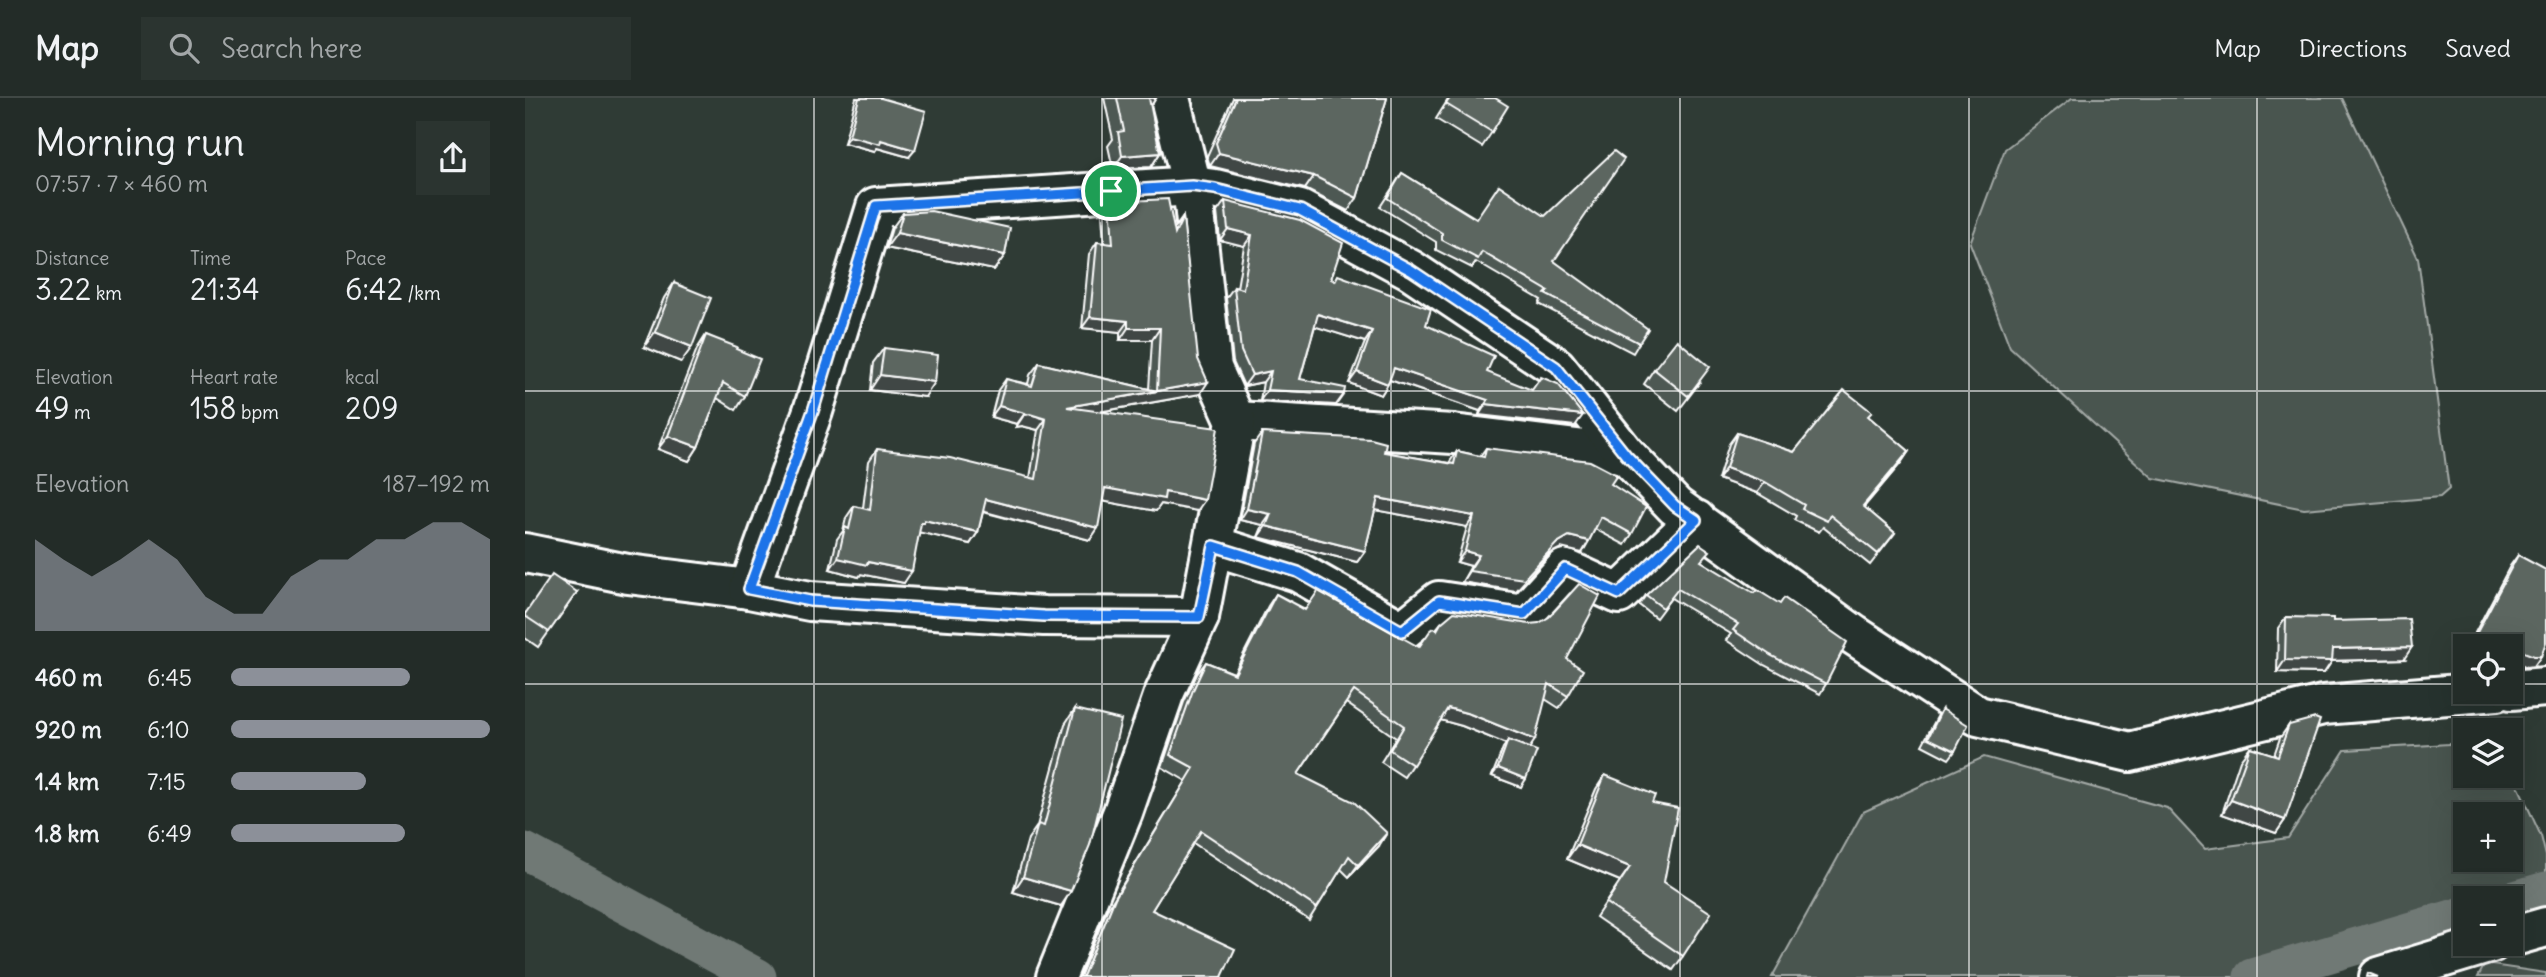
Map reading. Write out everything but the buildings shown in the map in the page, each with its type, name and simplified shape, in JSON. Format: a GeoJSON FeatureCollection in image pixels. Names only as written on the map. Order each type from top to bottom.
{"type":"FeatureCollection","features":[{"type":"Feature","properties":{"kind":"street"},"geometry":{"type":"LineString","coordinates":[[1056,977],[1123,812],[1164,694],[1199,617],[1236,421],[1212,368],[1192,186],[1170,98]]}},
{"type":"Feature","properties":{"kind":"street"},"geometry":{"type":"LineString","coordinates":[[749,589],[813,411],[876,206],[1192,186],[1300,210],[1411,270],[1556,367],[1626,455],[1675,506],[1854,635],[1978,716],[2130,752],[2323,705],[2453,695]]}},
{"type":"Feature","properties":{"kind":"street"},"geometry":{"type":"LineString","coordinates":[[1236,421],[1453,434],[1626,455]]}},
{"type":"Feature","properties":{"kind":"street"},"geometry":{"type":"LineString","coordinates":[[1214,546],[1298,572],[1402,631],[1439,601],[1524,614],[1565,569],[1619,594],[1696,520]]}},
{"type":"Feature","properties":{"kind":"street"},"geometry":{"type":"LineString","coordinates":[[525,553],[628,574],[749,589],[810,601],[1044,616],[1199,617]]}},
{"type":"Feature","properties":{"kind":"street"},"geometry":{"type":"LineString","coordinates":[[2523,689],[2546,687]]}},
{"type":"Feature","properties":{"kind":"street"},"geometry":{"type":"LineString","coordinates":[[2523,934],[2546,927]]}},
{"type":"Feature","properties":{"kind":"street"},"geometry":{"type":"LineString","coordinates":[[2379,977],[2453,955]]}},
{"type":"Feature","properties":{"kind":"shaded area"},"geometry":{"type":"Polygon","coordinates":[[[2072,98],[2342,98],[2418,258],[2449,489],[2440,497],[2304,509],[2153,478],[2010,347],[1970,243],[2005,149],[2072,98]]]}},
{"type":"Feature","properties":{"kind":"shaded area"},"geometry":{"type":"Polygon","coordinates":[[[2453,744],[2453,788],[2519,788],[2541,836],[2546,856],[2546,903],[2523,910],[2523,886],[2453,886],[2453,930],[2290,977],[1772,977],[1863,812],[1984,757],[2167,808],[2205,849],[2288,838],[2345,750],[2453,744]]]}},
{"type":"Feature","properties":{"kind":"shaded area"},"geometry":{"type":"Polygon","coordinates":[[[2485,964],[2546,973],[2546,977],[2478,977],[2485,964]]]}},
{"type":"Feature","properties":{"kind":"waterway"},"geometry":{"type":"LineString","coordinates":[[525,851],[758,977]]}},
{"type":"Feature","properties":{"kind":"waterway"},"geometry":{"type":"LineString","coordinates":[[2523,897],[2546,890]]}},
{"type":"Feature","properties":{"kind":"waterway"},"geometry":{"type":"LineString","coordinates":[[2252,977],[2453,918]]}},
{"type":"Feature","properties":{"kind":"route"},"geometry":{"type":"LineString","coordinates":[[1192,186],[1300,210],[1411,270],[1556,367],[1626,455],[1675,506],[1696,520],[1619,594],[1565,569],[1524,614],[1439,601],[1402,631],[1298,572],[1214,546],[1199,617],[1044,616],[810,601],[749,589],[813,411],[876,206],[1111,191],[1192,186]]}}]}
